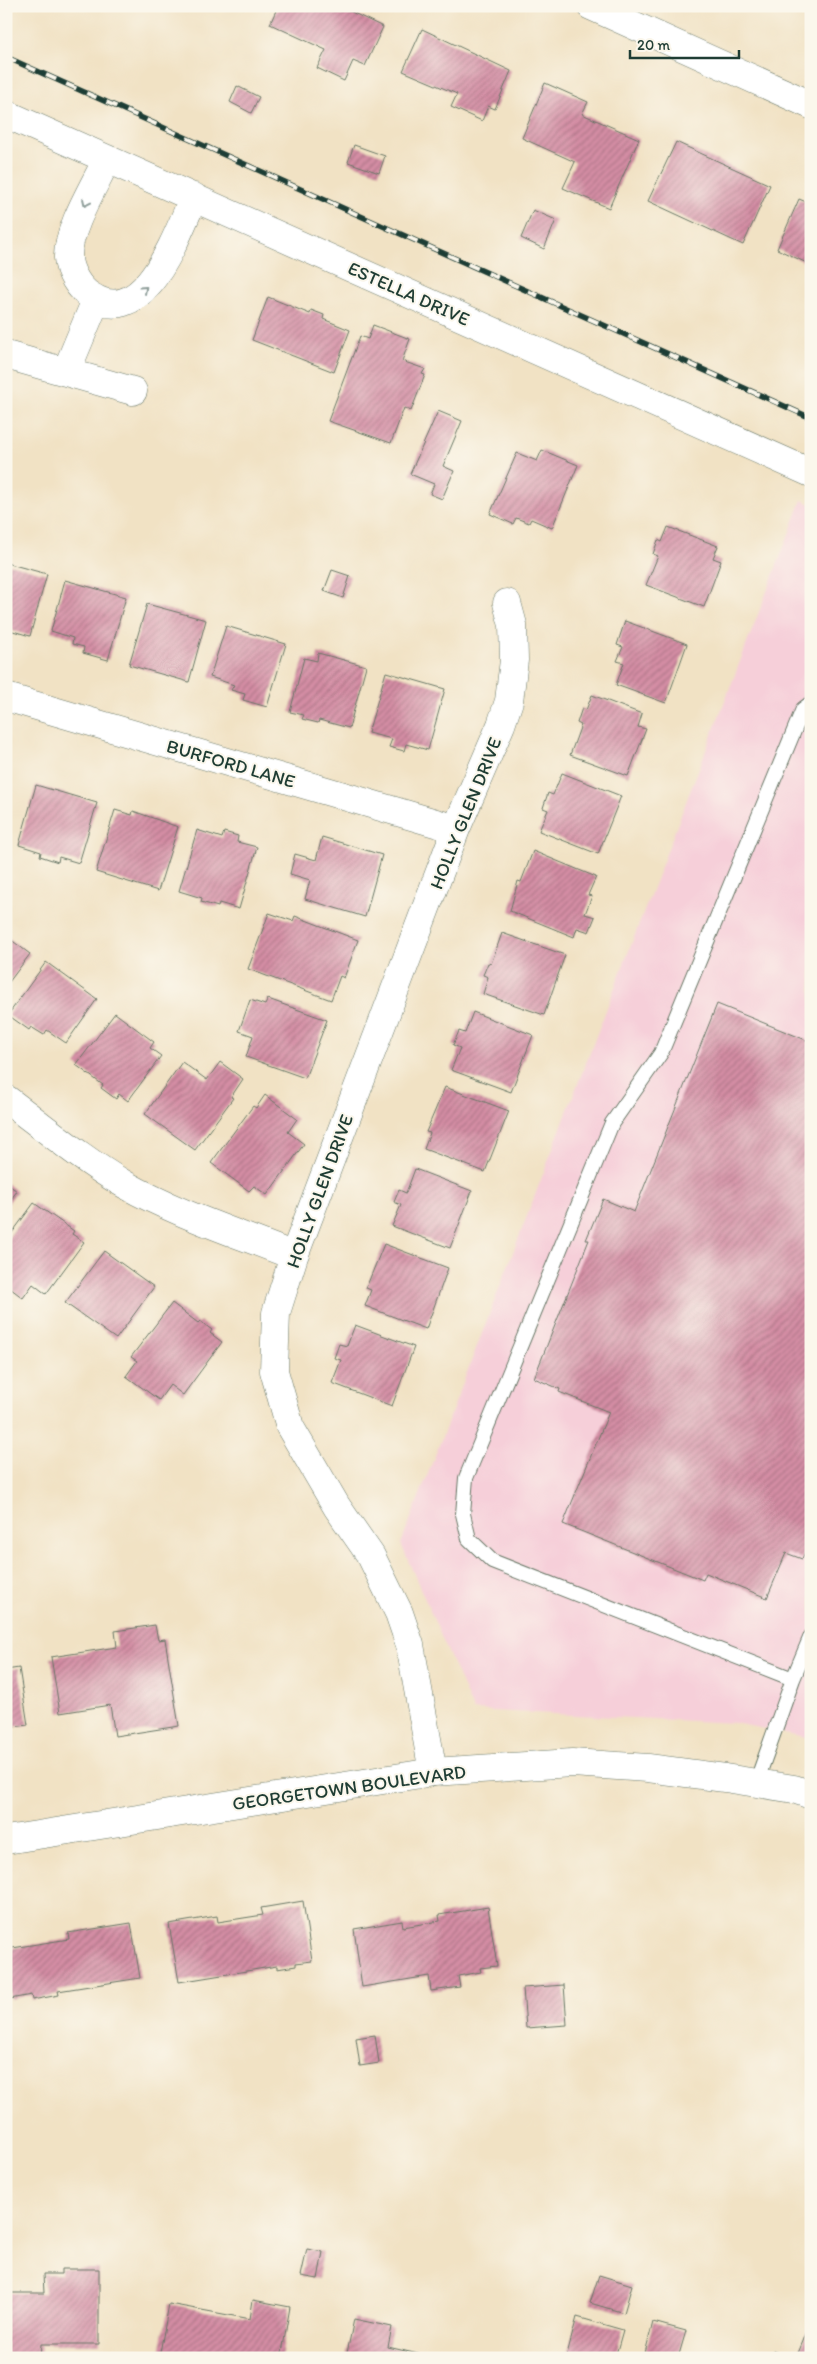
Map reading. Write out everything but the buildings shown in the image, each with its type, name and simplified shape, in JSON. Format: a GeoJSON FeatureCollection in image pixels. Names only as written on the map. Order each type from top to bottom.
{"type":"FeatureCollection","features":[{"type":"Feature","properties":{"kind":"street"},"geometry":{"type":"LineString","coordinates":[[591,6],[811,105]]}},
{"type":"Feature","properties":{"kind":"street","name":"ESTELLA DRIVE"},"geometry":{"type":"LineString","coordinates":[[6,114],[811,473]]}},
{"type":"Feature","properties":{"kind":"street"},"geometry":{"type":"LineString","coordinates":[[107,159],[76,226],[68,258],[72,272],[79,285],[96,300],[108,303],[134,298],[155,278],[194,197]]}},
{"type":"Feature","properties":{"kind":"street"},"geometry":{"type":"LineString","coordinates":[[66,372],[96,300]]}},
{"type":"Feature","properties":{"kind":"street"},"geometry":{"type":"LineString","coordinates":[[6,355],[133,391]]}},
{"type":"Feature","properties":{"kind":"street","name":"HOLLY GLEN DRIVE"},"geometry":{"type":"LineString","coordinates":[[433,1772],[410,1645],[399,1612],[371,1556],[337,1507],[290,1427],[274,1371],[276,1313],[294,1256],[456,829],[501,725],[509,701],[514,651],[513,625],[507,603]]}},
{"type":"Feature","properties":{"kind":"street","name":"BURFORD LANE"},"geometry":{"type":"LineString","coordinates":[[6,698],[456,829]]}},
{"type":"Feature","properties":{"kind":"street"},"geometry":{"type":"LineString","coordinates":[[6,1099],[124,1184],[159,1201],[294,1256]]}},
{"type":"Feature","properties":{"kind":"street","name":"GEORGETOWN BOULEVARD"},"geometry":{"type":"LineString","coordinates":[[6,1840],[433,1772],[572,1763],[648,1768],[794,1789],[811,1795]]}},
{"type":"Feature","properties":{"kind":"lane"},"geometry":{"type":"LineString","coordinates":[[793,1679],[492,1561],[469,1539],[463,1514],[466,1478],[612,1123],[661,1053],[804,709],[811,703]]}},
{"type":"Feature","properties":{"kind":"lane"},"geometry":{"type":"LineString","coordinates":[[756,1783],[793,1679],[811,1636]]}},
{"type":"Feature","properties":{"kind":"shaded area"},"geometry":{"type":"Polygon","coordinates":[[[802,500],[811,504],[811,1738],[734,1723],[473,1710],[401,1544],[802,500]]]}},
{"type":"Feature","properties":{"kind":"railway"},"geometry":{"type":"LineString","coordinates":[[6,57],[811,418]]}}]}
